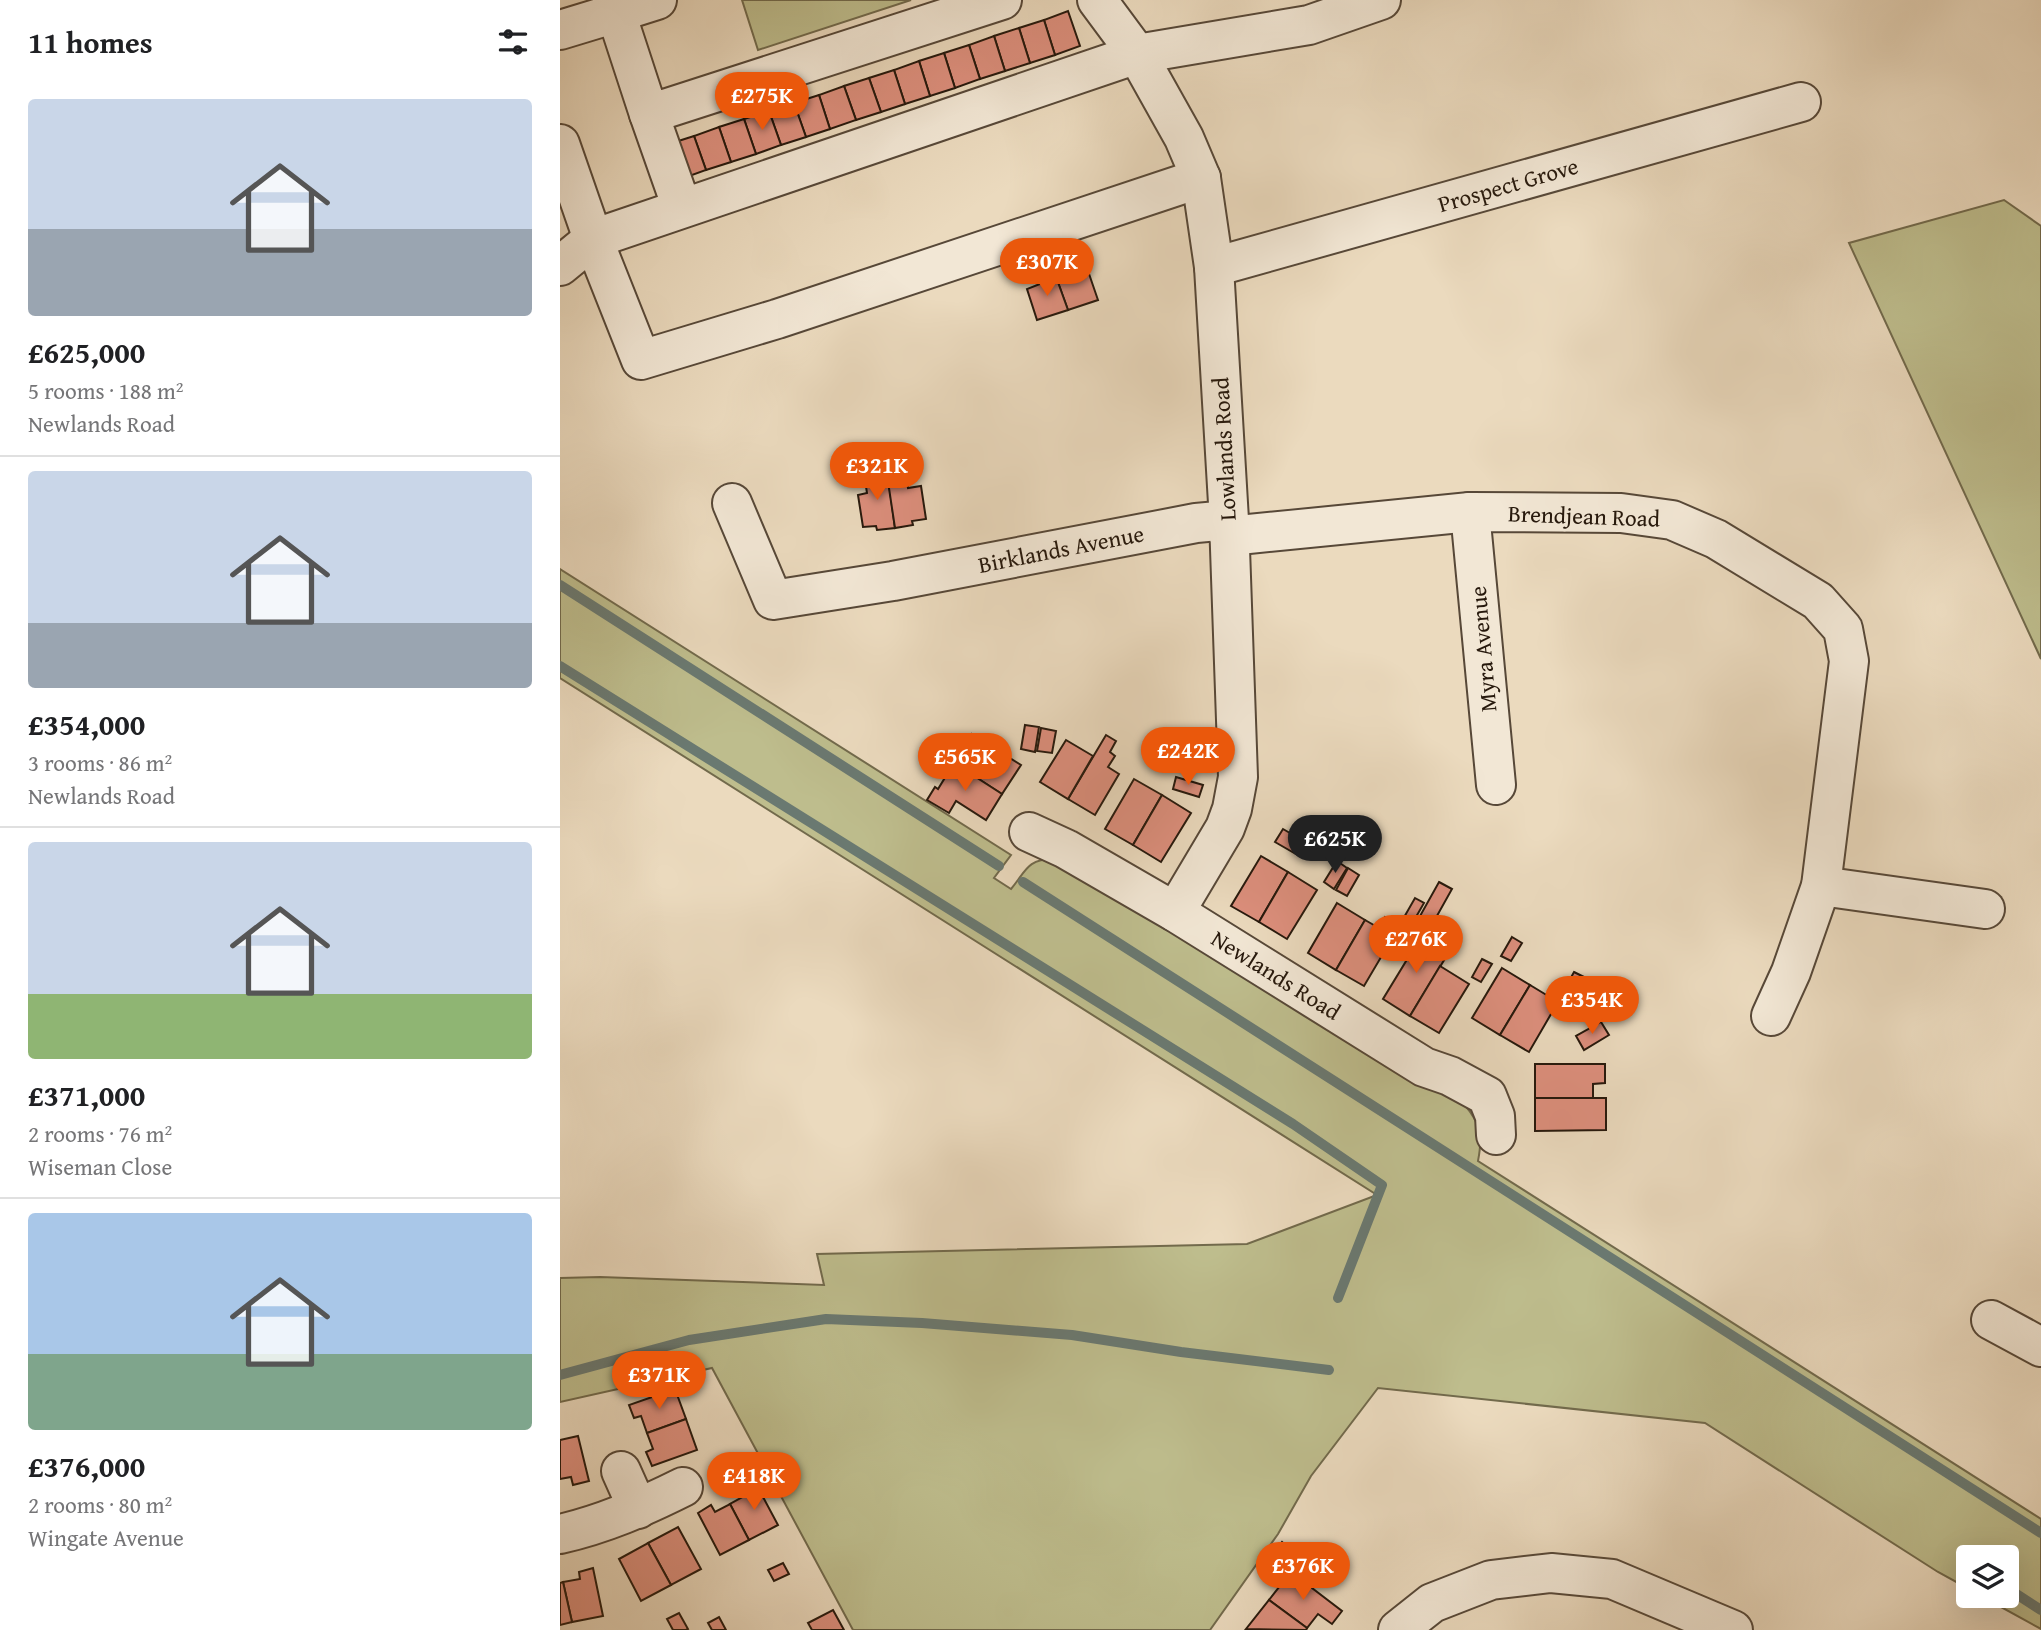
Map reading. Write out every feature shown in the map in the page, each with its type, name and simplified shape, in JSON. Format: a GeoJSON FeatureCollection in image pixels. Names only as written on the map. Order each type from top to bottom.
{"type":"FeatureCollection","features":[{"type":"Feature","properties":{"kind":"street"},"geometry":{"type":"LineString","coordinates":[[560,30],[657,0]]}},
{"type":"Feature","properties":{"kind":"street"},"geometry":{"type":"LineString","coordinates":[[662,110],[1002,0]]}},
{"type":"Feature","properties":{"kind":"street","name":"Lowlands Road"},"geometry":{"type":"LineString","coordinates":[[1097,0],[1137,54],[1184,138],[1201,178],[1214,267],[1229,528],[1238,777],[1225,828],[1175,912]]}},
{"type":"Feature","properties":{"kind":"street"},"geometry":{"type":"LineString","coordinates":[[560,266],[593,239],[1137,54],[1309,26],[1381,0]]}},
{"type":"Feature","properties":{"kind":"street"},"geometry":{"type":"LineString","coordinates":[[616,13],[662,110],[682,208]]}},
{"type":"Feature","properties":{"kind":"street","name":"Prospect Grove"},"geometry":{"type":"LineString","coordinates":[[1214,267],[1801,102]]}},
{"type":"Feature","properties":{"kind":"street"},"geometry":{"type":"LineString","coordinates":[[560,144],[593,239],[641,360],[777,319],[1201,178]]}},
{"type":"Feature","properties":{"kind":"street","name":"Birklands Avenue"},"geometry":{"type":"LineString","coordinates":[[732,503],[773,600],[893,581],[1196,523],[1229,528]]}},
{"type":"Feature","properties":{"kind":"street","name":"Brendjean Road"},"geometry":{"type":"LineString","coordinates":[[1229,528],[1470,512],[1621,513],[1672,520],[1727,545],[1818,601],[1843,629],[1849,662],[1821,886],[1791,972],[1771,1016]]}},
{"type":"Feature","properties":{"kind":"street","name":"Myra Avenue"},"geometry":{"type":"LineString","coordinates":[[1470,512],[1496,785]]}},
{"type":"Feature","properties":{"kind":"street","name":"Newlands Road"},"geometry":{"type":"LineString","coordinates":[[1029,832],[1066,849],[1175,912],[1424,1067],[1450,1076],[1487,1096],[1495,1116],[1496,1135]]}},
{"type":"Feature","properties":{"kind":"street"},"geometry":{"type":"LineString","coordinates":[[1821,886],[1986,909]]}},
{"type":"Feature","properties":{"kind":"street"},"geometry":{"type":"LineString","coordinates":[[1991,1320],[2041,1347]]}},
{"type":"Feature","properties":{"kind":"street"},"geometry":{"type":"LineString","coordinates":[[621,1471],[638,1509]]}},
{"type":"Feature","properties":{"kind":"street"},"geometry":{"type":"LineString","coordinates":[[560,1534],[587,1528],[638,1509],[683,1487]]}},
{"type":"Feature","properties":{"kind":"street"},"geometry":{"type":"LineString","coordinates":[[1398,1630],[1432,1603],[1491,1580],[1551,1573],[1612,1579],[1733,1630]]}},
{"type":"Feature","properties":{"kind":"shaded area"},"geometry":{"type":"Polygon","coordinates":[[[742,0],[911,0],[758,50],[742,0]]]}},
{"type":"Feature","properties":{"kind":"shaded area"},"geometry":{"type":"Polygon","coordinates":[[[2004,200],[2041,226],[2041,659],[1849,243],[2004,200]]]}},
{"type":"Feature","properties":{"kind":"shaded area"},"geometry":{"type":"Polygon","coordinates":[[[560,569],[1011,855],[994,878],[1011,889],[1032,864],[1053,859],[1464,1104],[1479,1130],[1478,1161],[2041,1519],[2041,1629],[2003,1608],[2019,1608],[2019,1545],[1956,1545],[1956,1582],[1705,1423],[1378,1388],[1311,1476],[1278,1534],[1210,1630],[853,1630],[712,1368],[560,1402],[560,1278],[824,1285],[817,1254],[1247,1244],[1377,1195],[560,678],[560,569]]]}},
{"type":"Feature","properties":{"kind":"building"},"geometry":{"type":"Polygon","coordinates":[[[1068,11],[1080,46],[1055,55],[1044,20],[1068,11]]]}},
{"type":"Feature","properties":{"kind":"building"},"geometry":{"type":"Polygon","coordinates":[[[1044,20],[1055,55],[1030,63],[1019,28],[1044,20]]]}},
{"type":"Feature","properties":{"kind":"building"},"geometry":{"type":"Polygon","coordinates":[[[1019,28],[1030,63],[1005,71],[994,36],[1019,28]]]}},
{"type":"Feature","properties":{"kind":"building"},"geometry":{"type":"Polygon","coordinates":[[[994,36],[1005,71],[980,79],[969,45],[994,36]]]}},
{"type":"Feature","properties":{"kind":"building"},"geometry":{"type":"Polygon","coordinates":[[[969,45],[980,79],[955,88],[944,53],[969,45]]]}},
{"type":"Feature","properties":{"kind":"building"},"geometry":{"type":"Polygon","coordinates":[[[944,53],[955,88],[930,96],[919,61],[944,53]]]}},
{"type":"Feature","properties":{"kind":"building"},"geometry":{"type":"Polygon","coordinates":[[[919,61],[930,96],[905,104],[894,70],[919,61]]]}},
{"type":"Feature","properties":{"kind":"building"},"geometry":{"type":"Polygon","coordinates":[[[894,70],[905,104],[881,112],[869,78],[894,70]]]}},
{"type":"Feature","properties":{"kind":"building"},"geometry":{"type":"Polygon","coordinates":[[[869,78],[881,112],[856,120],[844,86],[869,78]]]}},
{"type":"Feature","properties":{"kind":"building"},"geometry":{"type":"Polygon","coordinates":[[[844,86],[856,120],[830,129],[819,95],[844,86]]]}},
{"type":"Feature","properties":{"kind":"building"},"geometry":{"type":"Polygon","coordinates":[[[819,95],[830,129],[806,137],[794,103],[819,95]]]}},
{"type":"Feature","properties":{"kind":"building"},"geometry":{"type":"Polygon","coordinates":[[[794,103],[806,137],[781,145],[769,111],[794,103]]]}},
{"type":"Feature","properties":{"kind":"building"},"geometry":{"type":"Polygon","coordinates":[[[769,111],[781,145],[756,154],[744,119],[769,111]]]}},
{"type":"Feature","properties":{"kind":"building"},"geometry":{"type":"Polygon","coordinates":[[[744,119],[756,154],[731,162],[719,127],[744,119]]]}},
{"type":"Feature","properties":{"kind":"building"},"geometry":{"type":"Polygon","coordinates":[[[719,127],[731,162],[706,170],[694,136],[719,127]]]}},
{"type":"Feature","properties":{"kind":"building"},"geometry":{"type":"Polygon","coordinates":[[[694,136],[706,170],[681,179],[669,144],[694,136]]]}},
{"type":"Feature","properties":{"kind":"building"},"geometry":{"type":"Polygon","coordinates":[[[1073,268],[1074,273],[1087,268],[1098,300],[1068,310],[1055,274],[1073,268]]]}},
{"type":"Feature","properties":{"kind":"building"},"geometry":{"type":"Polygon","coordinates":[[[1055,274],[1068,310],[1037,320],[1027,289],[1040,284],[1038,280],[1055,274]]]}},
{"type":"Feature","properties":{"kind":"building"},"geometry":{"type":"Polygon","coordinates":[[[887,469],[895,528],[877,530],[876,526],[863,527],[858,495],[867,493],[864,473],[887,469]]]}},
{"type":"Feature","properties":{"kind":"building"},"geometry":{"type":"Polygon","coordinates":[[[906,472],[908,488],[921,486],[926,519],[912,521],[913,525],[895,528],[887,475],[906,472]]]}},
{"type":"Feature","properties":{"kind":"building"},"geometry":{"type":"Polygon","coordinates":[[[1025,725],[1039,727],[1035,752],[1021,749],[1025,725]]]}},
{"type":"Feature","properties":{"kind":"building"},"geometry":{"type":"Polygon","coordinates":[[[1041,728],[1056,731],[1052,753],[1037,751],[1041,728]]]}},
{"type":"Feature","properties":{"kind":"building"},"geometry":{"type":"Polygon","coordinates":[[[972,734],[1021,765],[1002,794],[954,763],[972,734]]]}},
{"type":"Feature","properties":{"kind":"building"},"geometry":{"type":"Polygon","coordinates":[[[1106,735],[1116,741],[1110,752],[1115,756],[1108,767],[1119,774],[1095,815],[1068,799],[1106,735]]]}},
{"type":"Feature","properties":{"kind":"building"},"geometry":{"type":"Polygon","coordinates":[[[1066,740],[1093,756],[1068,799],[1040,782],[1066,740]]]}},
{"type":"Feature","properties":{"kind":"building"},"geometry":{"type":"Polygon","coordinates":[[[954,763],[1002,794],[986,820],[956,801],[949,813],[927,800],[935,787],[938,789],[954,763]]]}},
{"type":"Feature","properties":{"kind":"building"},"geometry":{"type":"Polygon","coordinates":[[[1176,777],[1203,785],[1199,797],[1173,789],[1176,777]]]}},
{"type":"Feature","properties":{"kind":"building"},"geometry":{"type":"Polygon","coordinates":[[[1134,779],[1162,795],[1133,845],[1105,829],[1134,779]]]}},
{"type":"Feature","properties":{"kind":"building"},"geometry":{"type":"Polygon","coordinates":[[[1162,795],[1191,813],[1161,862],[1133,845],[1162,795]]]}},
{"type":"Feature","properties":{"kind":"building"},"geometry":{"type":"Polygon","coordinates":[[[1283,829],[1309,844],[1301,857],[1275,842],[1283,829]]]}},
{"type":"Feature","properties":{"kind":"building"},"geometry":{"type":"Polygon","coordinates":[[[1261,856],[1288,872],[1259,922],[1231,906],[1261,856]]]}},
{"type":"Feature","properties":{"kind":"building"},"geometry":{"type":"Polygon","coordinates":[[[1337,861],[1347,868],[1334,889],[1324,882],[1337,861]]]}},
{"type":"Feature","properties":{"kind":"building"},"geometry":{"type":"Polygon","coordinates":[[[1348,868],[1359,875],[1347,896],[1336,890],[1348,868]]]}},
{"type":"Feature","properties":{"kind":"building"},"geometry":{"type":"Polygon","coordinates":[[[1288,872],[1317,890],[1287,939],[1259,922],[1288,872]]]}},
{"type":"Feature","properties":{"kind":"building"},"geometry":{"type":"Polygon","coordinates":[[[1439,882],[1452,889],[1428,932],[1415,925],[1439,882]]]}},
{"type":"Feature","properties":{"kind":"building"},"geometry":{"type":"Polygon","coordinates":[[[1415,898],[1424,903],[1412,924],[1403,919],[1415,898]]]}},
{"type":"Feature","properties":{"kind":"building"},"geometry":{"type":"Polygon","coordinates":[[[1337,903],[1365,920],[1336,970],[1308,953],[1337,903]]]}},
{"type":"Feature","properties":{"kind":"building"},"geometry":{"type":"Polygon","coordinates":[[[1385,917],[1400,925],[1364,986],[1336,970],[1365,920],[1379,928],[1385,917]]]}},
{"type":"Feature","properties":{"kind":"building"},"geometry":{"type":"Polygon","coordinates":[[[1422,935],[1449,952],[1410,1016],[1383,999],[1422,935]]]}},
{"type":"Feature","properties":{"kind":"building"},"geometry":{"type":"Polygon","coordinates":[[[1512,937],[1522,943],[1511,961],[1501,956],[1512,937]]]}},
{"type":"Feature","properties":{"kind":"building"},"geometry":{"type":"Polygon","coordinates":[[[1482,959],[1492,964],[1481,982],[1472,977],[1482,959]]]}},
{"type":"Feature","properties":{"kind":"building"},"geometry":{"type":"Polygon","coordinates":[[[1440,966],[1469,984],[1439,1033],[1410,1016],[1440,966]]]}},
{"type":"Feature","properties":{"kind":"building"},"geometry":{"type":"Polygon","coordinates":[[[1502,968],[1530,985],[1500,1035],[1472,1018],[1502,968]]]}},
{"type":"Feature","properties":{"kind":"building"},"geometry":{"type":"Polygon","coordinates":[[[1574,972],[1588,979],[1575,1002],[1562,994],[1574,972]]]}},
{"type":"Feature","properties":{"kind":"building"},"geometry":{"type":"Polygon","coordinates":[[[1530,985],[1558,1002],[1529,1052],[1500,1035],[1530,985]]]}},
{"type":"Feature","properties":{"kind":"building"},"geometry":{"type":"Polygon","coordinates":[[[1601,1022],[1609,1035],[1584,1050],[1576,1036],[1601,1022]]]}},
{"type":"Feature","properties":{"kind":"building"},"geometry":{"type":"Polygon","coordinates":[[[1535,1064],[1605,1064],[1605,1083],[1593,1084],[1593,1098],[1535,1098],[1535,1064]]]}},
{"type":"Feature","properties":{"kind":"building"},"geometry":{"type":"Polygon","coordinates":[[[1535,1098],[1606,1098],[1606,1130],[1535,1131],[1535,1098]]]}},
{"type":"Feature","properties":{"kind":"building"},"geometry":{"type":"Polygon","coordinates":[[[675,1389],[686,1419],[647,1433],[641,1416],[634,1418],[629,1405],[675,1389]]]}},
{"type":"Feature","properties":{"kind":"building"},"geometry":{"type":"Polygon","coordinates":[[[686,1419],[697,1450],[652,1466],[646,1452],[653,1449],[647,1433],[686,1419]]]}},
{"type":"Feature","properties":{"kind":"building"},"geometry":{"type":"Polygon","coordinates":[[[578,1436],[589,1481],[573,1485],[571,1477],[560,1479],[560,1440],[578,1436]]]}},
{"type":"Feature","properties":{"kind":"building"},"geometry":{"type":"Polygon","coordinates":[[[755,1482],[778,1525],[749,1540],[730,1504],[746,1495],[743,1488],[755,1482]]]}},
{"type":"Feature","properties":{"kind":"building"},"geometry":{"type":"Polygon","coordinates":[[[730,1504],[749,1540],[720,1555],[698,1513],[711,1505],[715,1512],[730,1504]]]}},
{"type":"Feature","properties":{"kind":"building"},"geometry":{"type":"Polygon","coordinates":[[[678,1527],[701,1569],[671,1585],[648,1543],[678,1527]]]}},
{"type":"Feature","properties":{"kind":"building"},"geometry":{"type":"Polygon","coordinates":[[[1282,1542],[1299,1558],[1292,1567],[1274,1552],[1282,1542]]]}},
{"type":"Feature","properties":{"kind":"building"},"geometry":{"type":"Polygon","coordinates":[[[648,1543],[671,1585],[641,1601],[619,1559],[648,1543]]]}},
{"type":"Feature","properties":{"kind":"building"},"geometry":{"type":"Polygon","coordinates":[[[783,1563],[789,1574],[774,1581],[768,1570],[783,1563]]]}},
{"type":"Feature","properties":{"kind":"building"},"geometry":{"type":"Polygon","coordinates":[[[593,1568],[603,1616],[572,1622],[563,1582],[580,1579],[579,1572],[593,1568]]]}},
{"type":"Feature","properties":{"kind":"building"},"geometry":{"type":"Polygon","coordinates":[[[1291,1572],[1342,1611],[1332,1624],[1318,1614],[1307,1628],[1269,1600],[1291,1572]]]}},
{"type":"Feature","properties":{"kind":"building"},"geometry":{"type":"Polygon","coordinates":[[[563,1582],[572,1622],[560,1625],[560,1583],[563,1582]]]}},
{"type":"Feature","properties":{"kind":"building"},"geometry":{"type":"Polygon","coordinates":[[[1269,1600],[1307,1628],[1306,1630],[1246,1629],[1269,1600]]]}},
{"type":"Feature","properties":{"kind":"building"},"geometry":{"type":"Polygon","coordinates":[[[833,1610],[844,1630],[812,1630],[808,1623],[833,1610]]]}},
{"type":"Feature","properties":{"kind":"building"},"geometry":{"type":"Polygon","coordinates":[[[679,1613],[688,1629],[686,1630],[673,1630],[667,1619],[679,1613]]]}},
{"type":"Feature","properties":{"kind":"building"},"geometry":{"type":"Polygon","coordinates":[[[719,1617],[726,1630],[712,1630],[708,1623],[719,1617]]]}},
{"type":"Feature","properties":{"kind":"waterway"},"geometry":{"type":"LineString","coordinates":[[560,585],[999,866]]}},
{"type":"Feature","properties":{"kind":"waterway"},"geometry":{"type":"LineString","coordinates":[[560,666],[1293,1124],[1382,1185],[1338,1298]]}},
{"type":"Feature","properties":{"kind":"waterway"},"geometry":{"type":"LineString","coordinates":[[1023,882],[2041,1533]]}},
{"type":"Feature","properties":{"kind":"waterway"},"geometry":{"type":"LineString","coordinates":[[560,1375],[689,1340],[826,1319],[922,1323],[1072,1335],[1181,1352],[1329,1370]]}},
{"type":"Feature","properties":{"kind":"waterway"},"geometry":{"type":"LineString","coordinates":[[2019,1596],[2041,1610]]}}]}
